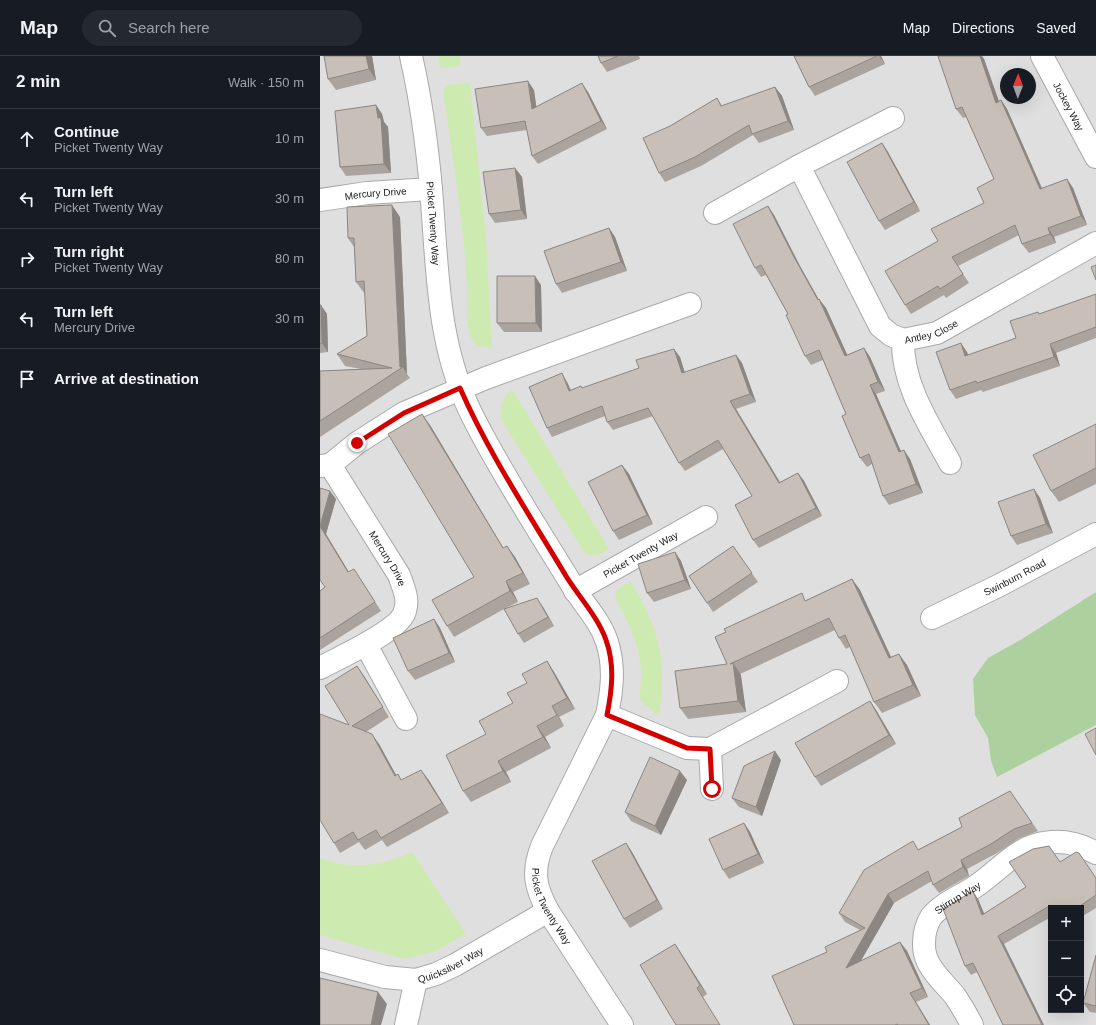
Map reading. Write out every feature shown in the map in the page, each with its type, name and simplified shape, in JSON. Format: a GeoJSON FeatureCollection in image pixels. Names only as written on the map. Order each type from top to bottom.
{"type":"FeatureCollection","features":[{"type":"Feature","properties":{"kind":"street","name":"Picket Twenty Way"},"geometry":{"type":"LineString","coordinates":[[411,56],[424,130],[431,189],[440,305],[451,366],[475,423],[575,590],[598,622],[606,640],[613,675],[612,692],[607,715],[536,862],[536,879],[539,894],[548,911],[622,1025]]}},
{"type":"Feature","properties":{"kind":"street","name":"Jockey Way"},"geometry":{"type":"LineString","coordinates":[[1042,56],[1096,157]]}},
{"type":"Feature","properties":{"kind":"street"},"geometry":{"type":"LineString","coordinates":[[715,213],[799,166],[894,118]]}},
{"type":"Feature","properties":{"kind":"street","name":"Antley Close"},"geometry":{"type":"LineString","coordinates":[[799,166],[880,326],[891,335],[903,340],[938,333],[1096,243]]}},
{"type":"Feature","properties":{"kind":"street","name":"Mercury Drive"},"geometry":{"type":"LineString","coordinates":[[320,200],[367,193],[431,189]]}},
{"type":"Feature","properties":{"kind":"street"},"geometry":{"type":"LineString","coordinates":[[460,388],[690,304]]}},
{"type":"Feature","properties":{"kind":"street"},"geometry":{"type":"LineString","coordinates":[[903,340],[904,362],[907,376],[920,406],[950,463]]}},
{"type":"Feature","properties":{"kind":"street","name":"Mercury Drive"},"geometry":{"type":"LineString","coordinates":[[320,668],[366,646],[405,613],[407,603],[405,591],[399,575],[325,466],[357,443],[404,413],[460,388]]}},
{"type":"Feature","properties":{"kind":"street","name":"Picket Twenty Way"},"geometry":{"type":"LineString","coordinates":[[575,590],[706,517]]}},
{"type":"Feature","properties":{"kind":"street","name":"Swinburn Road"},"geometry":{"type":"LineString","coordinates":[[932,618],[1000,585],[1096,534]]}},
{"type":"Feature","properties":{"kind":"street"},"geometry":{"type":"LineString","coordinates":[[366,646],[406,719]]}},
{"type":"Feature","properties":{"kind":"street"},"geometry":{"type":"LineString","coordinates":[[607,715],[687,748],[710,749],[837,681]]}},
{"type":"Feature","properties":{"kind":"street"},"geometry":{"type":"LineString","coordinates":[[710,749],[712,789]]}},
{"type":"Feature","properties":{"kind":"street","name":"Stirrup Way"},"geometry":{"type":"LineString","coordinates":[[972,1025],[956,998],[933,970],[924,954],[926,928],[931,917],[940,908],[974,888],[1013,857],[1035,846],[1056,842],[1066,842],[1088,848],[1096,853]]}},
{"type":"Feature","properties":{"kind":"street","name":"Quicksilver Way"},"geometry":{"type":"LineString","coordinates":[[320,960],[385,977],[416,980],[436,974],[455,965],[548,911]]}},
{"type":"Feature","properties":{"kind":"street"},"geometry":{"type":"LineString","coordinates":[[406,1025],[416,980]]}},
{"type":"Feature","properties":{"kind":"shaded area"},"geometry":{"type":"Polygon","coordinates":[[[320,56],[1096,56],[1096,1025],[320,1025],[320,56]]]}},
{"type":"Feature","properties":{"kind":"green space"},"geometry":{"type":"Polygon","coordinates":[[[438,56],[459,56],[461,66],[440,68],[438,56]]]}},
{"type":"Feature","properties":{"kind":"green space"},"geometry":{"type":"Polygon","coordinates":[[[470,83],[486,238],[492,348],[477,345],[469,333],[463,237],[444,98],[444,89],[446,85],[470,83]]]}},
{"type":"Feature","properties":{"kind":"green space"},"geometry":{"type":"Polygon","coordinates":[[[512,389],[609,549],[606,551],[594,555],[584,552],[502,421],[500,412],[503,400],[512,389]]]}},
{"type":"Feature","properties":{"kind":"green space"},"geometry":{"type":"Polygon","coordinates":[[[631,582],[649,615],[659,646],[662,679],[659,716],[640,700],[641,672],[638,652],[632,633],[615,597],[618,589],[631,582]]]}},
{"type":"Feature","properties":{"kind":"green space"},"geometry":{"type":"Polygon","coordinates":[[[1096,592],[1096,725],[997,777],[991,761],[988,738],[975,715],[973,679],[988,658],[1022,639],[1096,592]]]}},
{"type":"Feature","properties":{"kind":"green space"},"geometry":{"type":"Polygon","coordinates":[[[412,852],[466,934],[434,952],[404,959],[320,935],[320,858],[343,864],[366,865],[389,861],[412,852]]]}},
{"type":"Feature","properties":{"kind":"building"},"geometry":{"type":"Polygon","coordinates":[[[324,56],[366,56],[369,69],[328,79],[324,56]]]}},
{"type":"Feature","properties":{"kind":"building"},"geometry":{"type":"Polygon","coordinates":[[[598,56],[618,56],[601,63],[598,56]]]}},
{"type":"Feature","properties":{"kind":"building"},"geometry":{"type":"Polygon","coordinates":[[[794,56],[877,56],[809,87],[794,56]]]}},
{"type":"Feature","properties":{"kind":"building"},"geometry":{"type":"Polygon","coordinates":[[[938,56],[980,56],[996,103],[1000,101],[1000,104],[1003,104],[1040,189],[1067,179],[1081,216],[1048,228],[1050,234],[1022,244],[1015,225],[952,257],[963,274],[940,289],[938,286],[905,305],[885,271],[938,241],[931,229],[984,203],[977,188],[994,179],[962,107],[956,109],[938,56]]]}},
{"type":"Feature","properties":{"kind":"building"},"geometry":{"type":"Polygon","coordinates":[[[528,81],[532,109],[582,83],[601,121],[532,156],[525,121],[481,128],[475,89],[528,81]]]}},
{"type":"Feature","properties":{"kind":"building"},"geometry":{"type":"Polygon","coordinates":[[[775,87],[788,121],[752,134],[749,125],[695,157],[659,173],[643,138],[670,126],[717,98],[721,106],[775,87]]]}},
{"type":"Feature","properties":{"kind":"building"},"geometry":{"type":"Polygon","coordinates":[[[376,105],[378,118],[381,118],[384,164],[340,167],[335,111],[376,105]]]}},
{"type":"Feature","properties":{"kind":"building"},"geometry":{"type":"Polygon","coordinates":[[[882,143],[914,202],[879,221],[847,162],[882,143]]]}},
{"type":"Feature","properties":{"kind":"building"},"geometry":{"type":"Polygon","coordinates":[[[515,168],[521,210],[489,214],[483,172],[515,168]]]}},
{"type":"Feature","properties":{"kind":"building"},"geometry":{"type":"Polygon","coordinates":[[[392,205],[400,367],[403,367],[320,421],[320,371],[392,368],[337,354],[367,336],[364,281],[356,282],[354,238],[348,238],[347,207],[392,205]]]}},
{"type":"Feature","properties":{"kind":"building"},"geometry":{"type":"Polygon","coordinates":[[[768,206],[794,257],[818,300],[819,299],[845,356],[864,348],[878,382],[870,385],[899,452],[904,450],[916,484],[883,496],[869,454],[860,458],[842,416],[846,414],[819,350],[805,356],[786,315],[788,314],[761,265],[755,268],[733,224],[768,206]]]}},
{"type":"Feature","properties":{"kind":"building"},"geometry":{"type":"Polygon","coordinates":[[[609,228],[621,262],[556,284],[544,251],[609,228]]]}},
{"type":"Feature","properties":{"kind":"building"},"geometry":{"type":"Polygon","coordinates":[[[1096,265],[1096,280],[1091,267],[1096,265]]]}},
{"type":"Feature","properties":{"kind":"building"},"geometry":{"type":"Polygon","coordinates":[[[497,276],[535,276],[536,323],[497,323],[497,276]]]}},
{"type":"Feature","properties":{"kind":"building"},"geometry":{"type":"Polygon","coordinates":[[[1096,294],[1096,327],[1050,344],[1054,357],[977,383],[976,381],[950,390],[936,352],[961,343],[965,356],[1016,338],[1010,321],[1038,312],[1039,314],[1096,294]]]}},
{"type":"Feature","properties":{"kind":"building"},"geometry":{"type":"Polygon","coordinates":[[[320,305],[322,343],[320,344],[320,305]]]}},
{"type":"Feature","properties":{"kind":"building"},"geometry":{"type":"Polygon","coordinates":[[[674,349],[682,373],[736,355],[750,394],[730,401],[779,483],[798,473],[816,508],[753,540],[735,505],[752,496],[718,440],[679,463],[648,408],[607,422],[602,406],[547,428],[529,387],[562,373],[569,391],[581,386],[582,388],[639,368],[636,360],[674,349]]]}},
{"type":"Feature","properties":{"kind":"building"},"geometry":{"type":"Polygon","coordinates":[[[422,414],[503,548],[507,546],[523,573],[506,581],[510,591],[447,626],[432,600],[474,577],[388,434],[422,414]]]}},
{"type":"Feature","properties":{"kind":"building"},"geometry":{"type":"Polygon","coordinates":[[[1096,424],[1096,468],[1051,491],[1033,455],[1096,424]]]}},
{"type":"Feature","properties":{"kind":"building"},"geometry":{"type":"Polygon","coordinates":[[[622,465],[647,515],[613,531],[588,482],[622,465]]]}},
{"type":"Feature","properties":{"kind":"building"},"geometry":{"type":"Polygon","coordinates":[[[320,488],[330,491],[320,526],[320,488]]]}},
{"type":"Feature","properties":{"kind":"building"},"geometry":{"type":"Polygon","coordinates":[[[1034,489],[1046,524],[1011,536],[998,502],[1034,489]]]}},
{"type":"Feature","properties":{"kind":"building"},"geometry":{"type":"Polygon","coordinates":[[[320,526],[348,572],[354,569],[375,602],[320,638],[320,591],[325,587],[320,580],[320,526]]]}},
{"type":"Feature","properties":{"kind":"building"},"geometry":{"type":"Polygon","coordinates":[[[733,546],[752,573],[707,603],[689,576],[733,546]]]}},
{"type":"Feature","properties":{"kind":"building"},"geometry":{"type":"Polygon","coordinates":[[[675,552],[685,580],[647,593],[638,564],[675,552]]]}},
{"type":"Feature","properties":{"kind":"building"},"geometry":{"type":"Polygon","coordinates":[[[852,579],[889,658],[899,654],[913,685],[874,702],[845,635],[839,638],[829,618],[730,664],[733,663],[738,701],[680,708],[675,671],[727,664],[715,637],[726,632],[724,629],[802,593],[805,601],[852,579]]]}},
{"type":"Feature","properties":{"kind":"building"},"geometry":{"type":"Polygon","coordinates":[[[537,598],[548,617],[518,634],[504,609],[537,598]]]}},
{"type":"Feature","properties":{"kind":"building"},"geometry":{"type":"Polygon","coordinates":[[[434,619],[449,653],[408,671],[393,638],[434,619]]]}},
{"type":"Feature","properties":{"kind":"building"},"geometry":{"type":"Polygon","coordinates":[[[547,661],[567,698],[552,706],[557,715],[537,726],[543,737],[498,761],[503,771],[463,791],[446,755],[486,734],[479,721],[513,703],[507,693],[527,683],[522,674],[547,661]]]}},
{"type":"Feature","properties":{"kind":"building"},"geometry":{"type":"Polygon","coordinates":[[[357,666],[383,707],[352,726],[372,734],[395,776],[398,774],[401,780],[421,770],[442,803],[381,838],[376,830],[358,840],[353,832],[334,843],[320,820],[320,714],[349,725],[325,686],[357,666]]]}},
{"type":"Feature","properties":{"kind":"building"},"geometry":{"type":"Polygon","coordinates":[[[870,701],[889,735],[815,777],[795,743],[870,701]]]}},
{"type":"Feature","properties":{"kind":"building"},"geometry":{"type":"Polygon","coordinates":[[[1096,728],[1096,755],[1085,734],[1096,728]]]}},
{"type":"Feature","properties":{"kind":"building"},"geometry":{"type":"Polygon","coordinates":[[[775,751],[756,807],[732,798],[744,766],[775,751]]]}},
{"type":"Feature","properties":{"kind":"building"},"geometry":{"type":"Polygon","coordinates":[[[650,757],[680,771],[655,826],[625,812],[650,757]]]}},
{"type":"Feature","properties":{"kind":"building"},"geometry":{"type":"Polygon","coordinates":[[[1010,791],[1032,823],[1014,829],[991,844],[961,860],[963,867],[933,885],[928,871],[888,894],[846,968],[900,942],[922,988],[910,993],[929,1025],[794,1025],[772,976],[827,952],[825,947],[865,928],[839,913],[864,870],[913,841],[918,850],[962,827],[959,818],[1010,791]]]}},
{"type":"Feature","properties":{"kind":"building"},"geometry":{"type":"Polygon","coordinates":[[[744,823],[758,854],[723,870],[709,839],[744,823]]]}},
{"type":"Feature","properties":{"kind":"building"},"geometry":{"type":"Polygon","coordinates":[[[626,843],[657,900],[624,919],[592,861],[626,843]]]}},
{"type":"Feature","properties":{"kind":"building"},"geometry":{"type":"Polygon","coordinates":[[[1049,846],[1060,862],[1076,852],[1079,853],[1096,878],[1096,895],[1081,905],[1048,905],[1048,907],[998,936],[1042,1025],[1003,1025],[973,963],[965,966],[943,909],[973,891],[982,915],[1026,887],[1009,862],[1033,849],[1049,846]]]}},
{"type":"Feature","properties":{"kind":"building"},"geometry":{"type":"Polygon","coordinates":[[[675,944],[700,985],[697,988],[720,1025],[676,1025],[640,965],[675,944]]]}},
{"type":"Feature","properties":{"kind":"building"},"geometry":{"type":"Polygon","coordinates":[[[1096,955],[1096,1006],[1084,1003],[1096,955]]]}},
{"type":"Feature","properties":{"kind":"building"},"geometry":{"type":"Polygon","coordinates":[[[320,978],[378,992],[371,1025],[320,1025],[320,978]]]}},
{"type":"Feature","properties":{"kind":"route"},"geometry":{"type":"LineString","coordinates":[[357,443],[404,413],[460,388],[475,423],[575,590],[598,622],[606,640],[611,658],[613,675],[612,692],[607,715],[661,739],[687,748],[699,750],[710,749],[712,789]]}}]}
